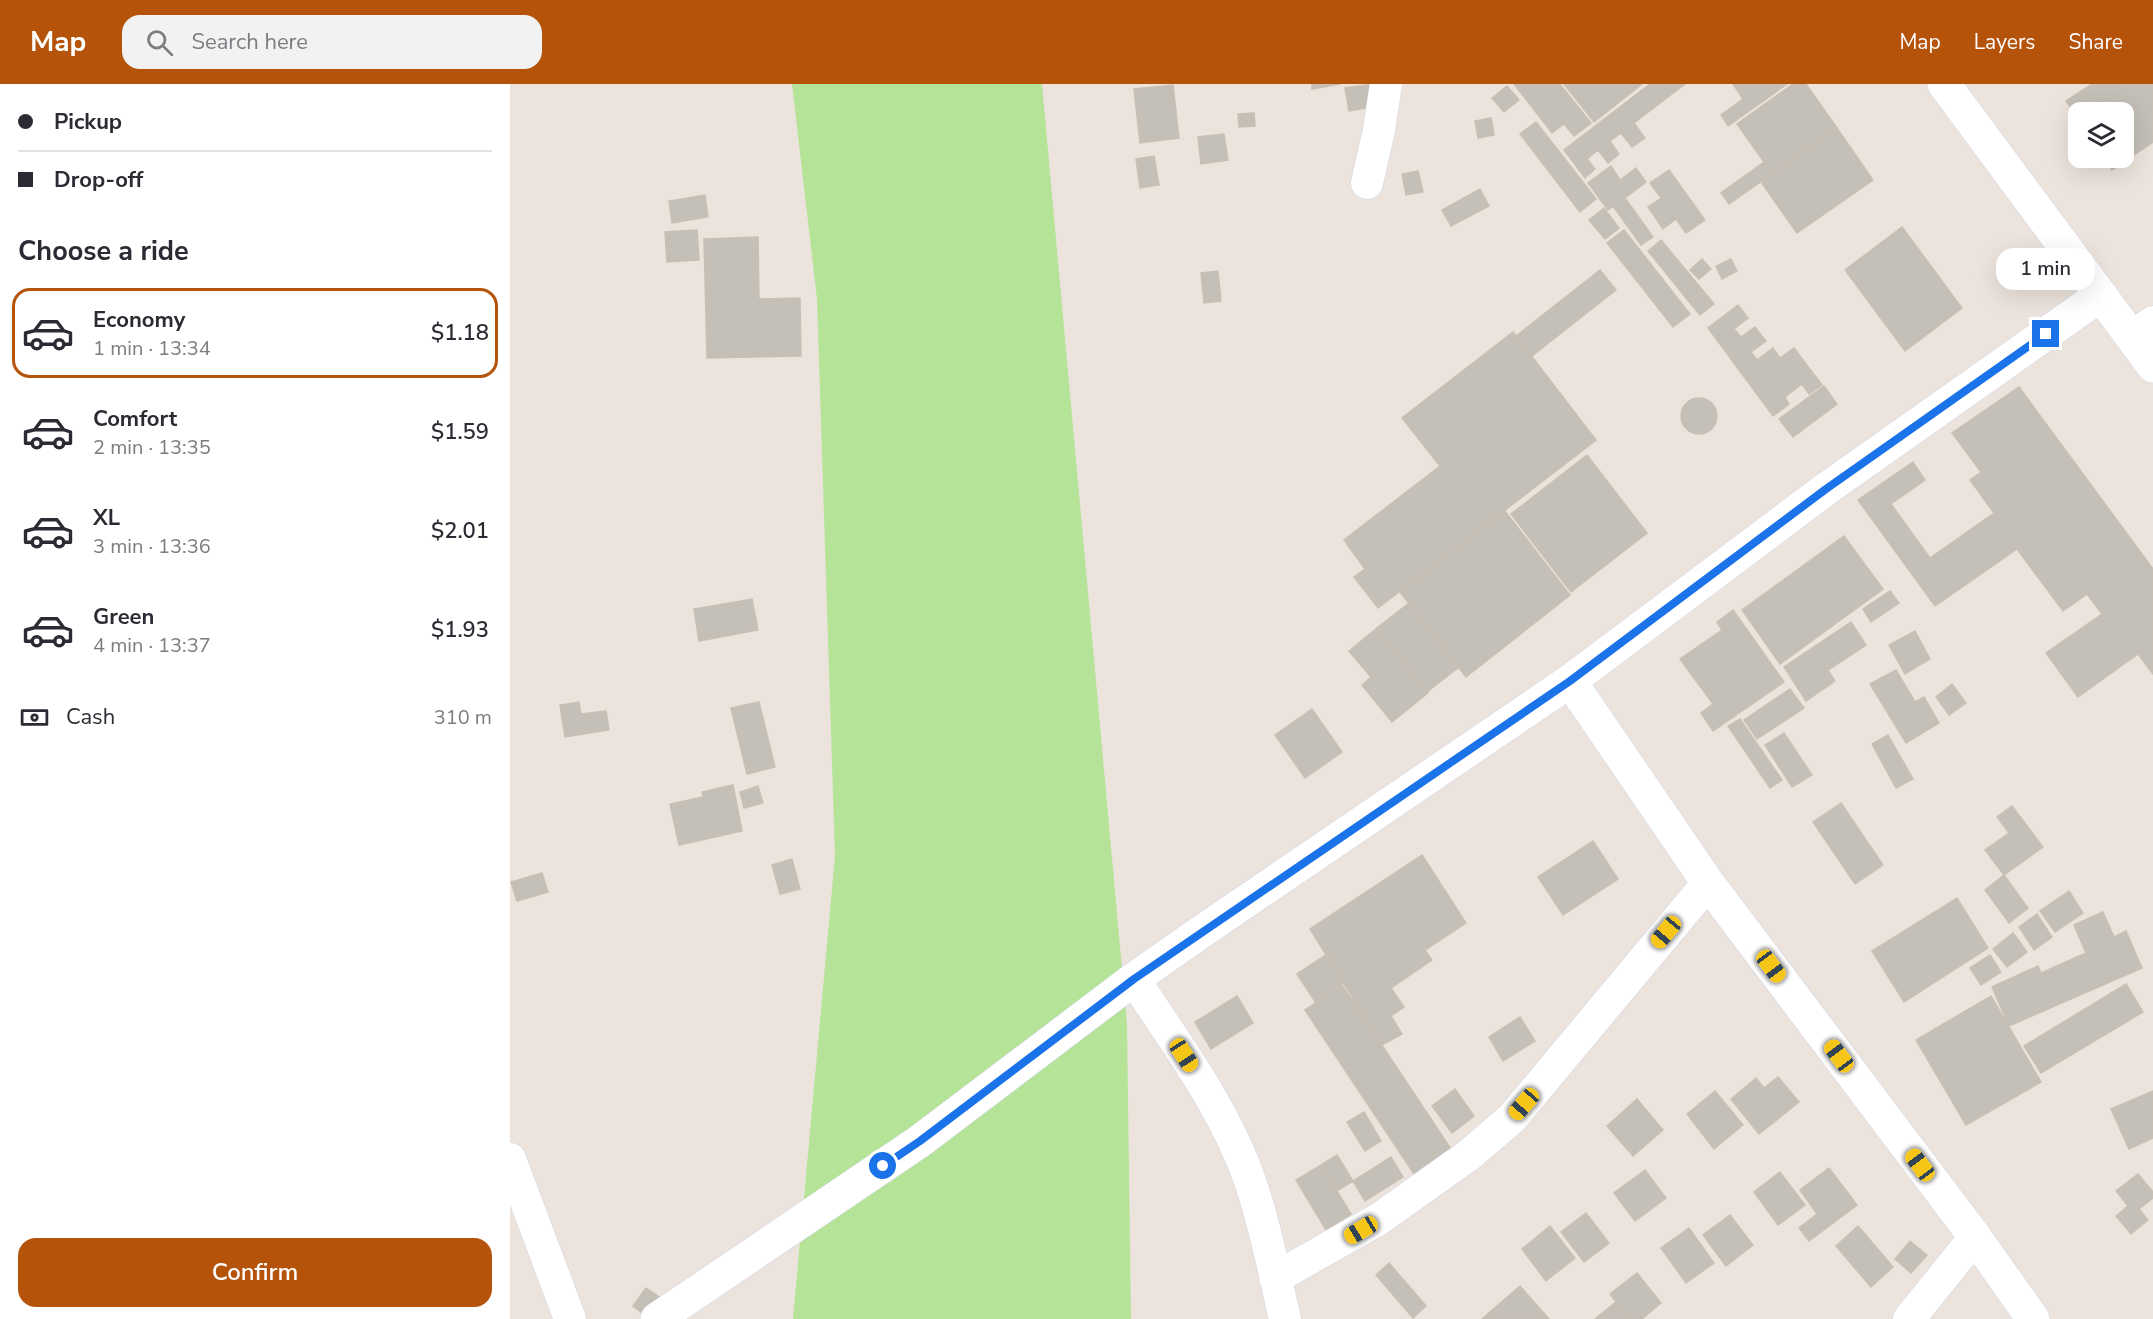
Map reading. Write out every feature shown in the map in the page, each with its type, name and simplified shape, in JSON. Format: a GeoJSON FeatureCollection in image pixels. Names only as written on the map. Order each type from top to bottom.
{"type":"FeatureCollection","features":[{"type":"Feature","properties":{"kind":"main road"},"geometry":{"type":"LineString","coordinates":[[1944,84],[2101,295],[2143,330],[2153,366]]}},
{"type":"Feature","properties":{"kind":"main road"},"geometry":{"type":"LineString","coordinates":[[657,1319],[920,1141],[1134,979],[1570,681],[1826,489],[2101,295]]}},
{"type":"Feature","properties":{"kind":"main road"},"geometry":{"type":"LineString","coordinates":[[1570,681],[1708,883],[1975,1237],[2033,1319]]}},
{"type":"Feature","properties":{"kind":"street"},"geometry":{"type":"LineString","coordinates":[[1367,183],[1380,130],[1386,84]]}},
{"type":"Feature","properties":{"kind":"street"},"geometry":{"type":"LineString","coordinates":[[1275,1278],[1379,1219],[1469,1155],[1512,1118],[1708,883]]}},
{"type":"Feature","properties":{"kind":"street"},"geometry":{"type":"LineString","coordinates":[[1134,979],[1209,1094],[1250,1180],[1269,1244],[1285,1319]]}},
{"type":"Feature","properties":{"kind":"street"},"geometry":{"type":"LineString","coordinates":[[510,1160],[570,1319]]}},
{"type":"Feature","properties":{"kind":"street"},"geometry":{"type":"LineString","coordinates":[[1909,1319],[1975,1237]]}},
{"type":"Feature","properties":{"kind":"green space"},"geometry":{"type":"Polygon","coordinates":[[[792,84],[1042,84],[1127,1024],[1131,1319],[793,1319],[835,856],[817,299],[792,84]]]}},
{"type":"Feature","properties":{"kind":"building"},"geometry":{"type":"Polygon","coordinates":[[[1312,84],[1340,84],[1312,89],[1312,84]]]}},
{"type":"Feature","properties":{"kind":"building"},"geometry":{"type":"Polygon","coordinates":[[[1375,84],[1379,106],[1349,111],[1345,88],[1375,84]]]}},
{"type":"Feature","properties":{"kind":"building"},"geometry":{"type":"Polygon","coordinates":[[[1514,84],[1560,84],[1591,123],[1574,136],[1564,124],[1552,133],[1514,84]]]}},
{"type":"Feature","properties":{"kind":"building"},"geometry":{"type":"Polygon","coordinates":[[[1564,84],[1642,84],[1594,122],[1564,84]]]}},
{"type":"Feature","properties":{"kind":"building"},"geometry":{"type":"Polygon","coordinates":[[[1650,84],[1685,84],[1634,123],[1645,138],[1632,147],[1621,133],[1610,141],[1619,154],[1608,163],[1598,150],[1587,159],[1595,169],[1585,178],[1564,150],[1650,84]]]}},
{"type":"Feature","properties":{"kind":"building"},"geometry":{"type":"Polygon","coordinates":[[[1733,84],[1787,84],[1728,126],[1721,115],[1743,99],[1733,84]]]}},
{"type":"Feature","properties":{"kind":"building"},"geometry":{"type":"Polygon","coordinates":[[[1793,84],[1806,84],[1837,128],[1729,204],[1721,193],[1764,162],[1737,124],[1793,84]]]}},
{"type":"Feature","properties":{"kind":"building"},"geometry":{"type":"Polygon","coordinates":[[[2092,84],[2152,84],[2153,142],[2134,155],[2134,102],[2068,102],[2068,104],[2066,101],[2092,84]]]}},
{"type":"Feature","properties":{"kind":"building"},"geometry":{"type":"Polygon","coordinates":[[[1173,85],[1179,138],[1140,143],[1134,89],[1173,85]]]}},
{"type":"Feature","properties":{"kind":"building"},"geometry":{"type":"Polygon","coordinates":[[[1507,86],[1519,100],[1504,112],[1492,98],[1507,86]]]}},
{"type":"Feature","properties":{"kind":"building"},"geometry":{"type":"Polygon","coordinates":[[[1254,113],[1255,126],[1239,127],[1238,114],[1254,113]]]}},
{"type":"Feature","properties":{"kind":"building"},"geometry":{"type":"Polygon","coordinates":[[[1491,118],[1494,135],[1478,138],[1475,121],[1491,118]]]}},
{"type":"Feature","properties":{"kind":"building"},"geometry":{"type":"Polygon","coordinates":[[[1536,122],[1596,199],[1580,212],[1520,134],[1536,122]]]}},
{"type":"Feature","properties":{"kind":"building"},"geometry":{"type":"Polygon","coordinates":[[[1837,128],[1873,180],[1797,233],[1761,182],[1837,128]]]}},
{"type":"Feature","properties":{"kind":"building"},"geometry":{"type":"Polygon","coordinates":[[[1224,134],[1228,160],[1201,164],[1198,137],[1224,134]]]}},
{"type":"Feature","properties":{"kind":"building"},"geometry":{"type":"Polygon","coordinates":[[[1154,156],[1159,185],[1140,188],[1136,159],[1154,156]]]}},
{"type":"Feature","properties":{"kind":"building"},"geometry":{"type":"Polygon","coordinates":[[[1611,166],[1620,180],[1636,168],[1646,182],[1625,198],[1653,237],[1641,245],[1613,206],[1608,210],[1588,183],[1611,166]]]}},
{"type":"Feature","properties":{"kind":"building"},"geometry":{"type":"Polygon","coordinates":[[[1669,170],[1705,220],[1686,233],[1676,219],[1663,229],[1648,207],[1661,198],[1650,183],[1669,170]]]}},
{"type":"Feature","properties":{"kind":"building"},"geometry":{"type":"Polygon","coordinates":[[[1418,171],[1423,192],[1406,195],[1402,174],[1418,171]]]}},
{"type":"Feature","properties":{"kind":"building"},"geometry":{"type":"Polygon","coordinates":[[[1480,189],[1489,206],[1451,226],[1442,210],[1480,189]]]}},
{"type":"Feature","properties":{"kind":"building"},"geometry":{"type":"Polygon","coordinates":[[[705,195],[708,217],[672,223],[669,201],[705,195]]]}},
{"type":"Feature","properties":{"kind":"building"},"geometry":{"type":"Polygon","coordinates":[[[1604,208],[1619,228],[1605,239],[1589,220],[1604,208]]]}},
{"type":"Feature","properties":{"kind":"building"},"geometry":{"type":"Polygon","coordinates":[[[1902,227],[1962,308],[1905,351],[1845,270],[1902,227]]]}},
{"type":"Feature","properties":{"kind":"building"},"geometry":{"type":"Polygon","coordinates":[[[697,230],[699,260],[667,262],[665,232],[697,230]]]}},
{"type":"Feature","properties":{"kind":"building"},"geometry":{"type":"Polygon","coordinates":[[[1624,230],[1690,314],[1673,327],[1607,243],[1624,230]]]}},
{"type":"Feature","properties":{"kind":"building"},"geometry":{"type":"Polygon","coordinates":[[[758,237],[759,299],[800,298],[801,356],[707,358],[704,239],[758,237]]]}},
{"type":"Feature","properties":{"kind":"building"},"geometry":{"type":"Polygon","coordinates":[[[1661,240],[1695,281],[1682,293],[1648,251],[1661,240]]]}},
{"type":"Feature","properties":{"kind":"building"},"geometry":{"type":"Polygon","coordinates":[[[1702,259],[1711,269],[1699,279],[1690,270],[1702,259]]]}},
{"type":"Feature","properties":{"kind":"building"},"geometry":{"type":"Polygon","coordinates":[[[1731,259],[1737,271],[1722,279],[1716,266],[1731,259]]]}},
{"type":"Feature","properties":{"kind":"building"},"geometry":{"type":"Polygon","coordinates":[[[1600,270],[1616,290],[1532,356],[1516,336],[1600,270]]]}},
{"type":"Feature","properties":{"kind":"building"},"geometry":{"type":"Polygon","coordinates":[[[1218,271],[1221,301],[1204,303],[1201,273],[1218,271]]]}},
{"type":"Feature","properties":{"kind":"building"},"geometry":{"type":"Polygon","coordinates":[[[1695,281],[1705,293],[1691,304],[1682,293],[1695,281]]]}},
{"type":"Feature","properties":{"kind":"building"},"geometry":{"type":"Polygon","coordinates":[[[1705,293],[1714,304],[1700,315],[1691,304],[1705,293]]]}},
{"type":"Feature","properties":{"kind":"building"},"geometry":{"type":"Polygon","coordinates":[[[1738,305],[1748,318],[1734,329],[1741,337],[1755,327],[1766,341],[1751,352],[1757,360],[1773,348],[1780,358],[1794,348],[1822,385],[1809,394],[1802,384],[1785,397],[1789,404],[1773,416],[1708,328],[1738,305]]]}},
{"type":"Feature","properties":{"kind":"building"},"geometry":{"type":"Polygon","coordinates":[[[1513,332],[1596,440],[1378,608],[1354,577],[1365,569],[1344,540],[1440,466],[1402,418],[1513,332]]]}},
{"type":"Feature","properties":{"kind":"building"},"geometry":{"type":"Polygon","coordinates":[[[1824,386],[1837,404],[1793,437],[1779,419],[1824,386]]]}},
{"type":"Feature","properties":{"kind":"building"},"geometry":{"type":"Polygon","coordinates":[[[2019,387],[2153,569],[2153,674],[2138,654],[2078,697],[2046,653],[2102,614],[2087,594],[2063,611],[2017,549],[1935,606],[1858,500],[1913,462],[1925,480],[1891,504],[1930,558],[1994,513],[1970,480],[1981,472],[1952,433],[2019,387]]]}},
{"type":"Feature","properties":{"kind":"building"},"geometry":{"type":"Polygon","coordinates":[[[1699,398],[1712,403],[1717,416],[1712,429],[1699,434],[1686,429],[1681,416],[1686,403],[1699,398]]]}},
{"type":"Feature","properties":{"kind":"building"},"geometry":{"type":"Polygon","coordinates":[[[1587,455],[1647,533],[1571,592],[1511,514],[1587,455]]]}},
{"type":"Feature","properties":{"kind":"building"},"geometry":{"type":"Polygon","coordinates":[[[1504,510],[1570,595],[1466,677],[1400,592],[1504,510]]]}},
{"type":"Feature","properties":{"kind":"building"},"geometry":{"type":"Polygon","coordinates":[[[1844,536],[1883,589],[1780,664],[1742,610],[1844,536]]]}},
{"type":"Feature","properties":{"kind":"building"},"geometry":{"type":"Polygon","coordinates":[[[1890,591],[1899,603],[1871,622],[1863,609],[1890,591]]]}},
{"type":"Feature","properties":{"kind":"building"},"geometry":{"type":"Polygon","coordinates":[[[752,599],[758,630],[699,641],[694,609],[752,599]]]}},
{"type":"Feature","properties":{"kind":"building"},"geometry":{"type":"Polygon","coordinates":[[[1409,603],[1459,667],[1427,692],[1377,628],[1409,603]]]}},
{"type":"Feature","properties":{"kind":"building"},"geometry":{"type":"Polygon","coordinates":[[[1733,610],[1784,682],[1713,731],[1701,713],[1713,704],[1680,659],[1722,630],[1717,622],[1733,610]]]}},
{"type":"Feature","properties":{"kind":"building"},"geometry":{"type":"Polygon","coordinates":[[[1851,622],[1866,645],[1828,670],[1835,681],[1806,701],[1784,667],[1851,622]]]}},
{"type":"Feature","properties":{"kind":"building"},"geometry":{"type":"Polygon","coordinates":[[[1377,628],[1428,693],[1392,722],[1362,685],[1371,677],[1349,651],[1377,628]]]}},
{"type":"Feature","properties":{"kind":"building"},"geometry":{"type":"Polygon","coordinates":[[[1915,631],[1930,659],[1905,674],[1889,645],[1915,631]]]}},
{"type":"Feature","properties":{"kind":"building"},"geometry":{"type":"Polygon","coordinates":[[[1896,670],[1915,702],[1924,697],[1939,723],[1906,743],[1870,684],[1896,670]]]}},
{"type":"Feature","properties":{"kind":"building"},"geometry":{"type":"Polygon","coordinates":[[[1952,684],[1966,703],[1949,715],[1936,697],[1952,684]]]}},
{"type":"Feature","properties":{"kind":"building"},"geometry":{"type":"Polygon","coordinates":[[[1790,689],[1804,708],[1757,739],[1744,720],[1790,689]]]}},
{"type":"Feature","properties":{"kind":"building"},"geometry":{"type":"Polygon","coordinates":[[[579,702],[581,714],[606,711],[609,730],[565,737],[560,705],[579,702]]]}},
{"type":"Feature","properties":{"kind":"building"},"geometry":{"type":"Polygon","coordinates":[[[759,702],[775,767],[747,774],[731,708],[759,702]]]}},
{"type":"Feature","properties":{"kind":"building"},"geometry":{"type":"Polygon","coordinates":[[[1312,709],[1342,752],[1305,778],[1275,735],[1312,709]]]}},
{"type":"Feature","properties":{"kind":"building"},"geometry":{"type":"Polygon","coordinates":[[[1740,719],[1782,780],[1770,788],[1728,726],[1740,719]]]}},
{"type":"Feature","properties":{"kind":"building"},"geometry":{"type":"Polygon","coordinates":[[[1784,733],[1812,775],[1792,787],[1765,745],[1784,733]]]}},
{"type":"Feature","properties":{"kind":"building"},"geometry":{"type":"Polygon","coordinates":[[[1888,735],[1913,779],[1896,788],[1872,744],[1888,735]]]}},
{"type":"Feature","properties":{"kind":"building"},"geometry":{"type":"Polygon","coordinates":[[[733,785],[742,831],[679,845],[670,804],[703,797],[702,792],[733,785]]]}},
{"type":"Feature","properties":{"kind":"building"},"geometry":{"type":"Polygon","coordinates":[[[758,786],[763,803],[744,808],[740,792],[758,786]]]}},
{"type":"Feature","properties":{"kind":"building"},"geometry":{"type":"Polygon","coordinates":[[[1841,803],[1883,865],[1855,884],[1813,822],[1841,803]]]}},
{"type":"Feature","properties":{"kind":"building"},"geometry":{"type":"Polygon","coordinates":[[[2012,806],[2043,847],[2004,875],[1985,850],[2009,833],[1997,817],[2012,806]]]}},
{"type":"Feature","properties":{"kind":"building"},"geometry":{"type":"Polygon","coordinates":[[[1593,841],[1618,879],[1563,915],[1538,877],[1593,841]]]}},
{"type":"Feature","properties":{"kind":"building"},"geometry":{"type":"Polygon","coordinates":[[[1422,855],[1466,923],[1425,950],[1432,960],[1391,988],[1404,1007],[1391,1016],[1402,1034],[1382,1045],[1310,929],[1422,855]]]}},
{"type":"Feature","properties":{"kind":"building"},"geometry":{"type":"Polygon","coordinates":[[[792,859],[800,889],[780,894],[772,865],[792,859]]]}},
{"type":"Feature","properties":{"kind":"building"},"geometry":{"type":"Polygon","coordinates":[[[542,873],[548,892],[517,901],[511,882],[542,873]]]}},
{"type":"Feature","properties":{"kind":"building"},"geometry":{"type":"Polygon","coordinates":[[[2004,875],[2028,908],[2009,923],[1985,890],[2004,875]]]}},
{"type":"Feature","properties":{"kind":"building"},"geometry":{"type":"Polygon","coordinates":[[[2069,891],[2083,913],[2055,932],[2040,911],[2069,891]]]}},
{"type":"Feature","properties":{"kind":"building"},"geometry":{"type":"Polygon","coordinates":[[[1957,898],[1988,948],[1904,1002],[1872,951],[1957,898]]]}},
{"type":"Feature","properties":{"kind":"building"},"geometry":{"type":"Polygon","coordinates":[[[2103,912],[2114,937],[2126,931],[2142,968],[2009,1026],[1992,987],[2038,966],[2041,973],[2086,953],[2074,925],[2103,912]]]}},
{"type":"Feature","properties":{"kind":"building"},"geometry":{"type":"Polygon","coordinates":[[[2037,914],[2052,937],[2034,950],[2019,927],[2037,914]]]}},
{"type":"Feature","properties":{"kind":"building"},"geometry":{"type":"Polygon","coordinates":[[[2013,933],[2027,952],[2007,967],[1993,949],[2013,933]]]}},
{"type":"Feature","properties":{"kind":"building"},"geometry":{"type":"Polygon","coordinates":[[[1327,954],[1345,982],[1316,1003],[1297,974],[1327,954]]]}},
{"type":"Feature","properties":{"kind":"building"},"geometry":{"type":"Polygon","coordinates":[[[1990,955],[2001,972],[1981,985],[1970,968],[1990,955]]]}},
{"type":"Feature","properties":{"kind":"building"},"geometry":{"type":"Polygon","coordinates":[[[2126,984],[2143,1012],[2041,1073],[2024,1046],[2126,984]]]}},
{"type":"Feature","properties":{"kind":"building"},"geometry":{"type":"Polygon","coordinates":[[[1342,985],[1453,1152],[1416,1177],[1305,1010],[1342,985]]]}},
{"type":"Feature","properties":{"kind":"building"},"geometry":{"type":"Polygon","coordinates":[[[1237,996],[1253,1023],[1211,1049],[1195,1022],[1237,996]]]}},
{"type":"Feature","properties":{"kind":"building"},"geometry":{"type":"Polygon","coordinates":[[[1991,996],[2041,1082],[1966,1125],[1916,1040],[1991,996]]]}},
{"type":"Feature","properties":{"kind":"building"},"geometry":{"type":"Polygon","coordinates":[[[1520,1017],[1535,1041],[1503,1061],[1489,1037],[1520,1017]]]}},
{"type":"Feature","properties":{"kind":"building"},"geometry":{"type":"Polygon","coordinates":[[[1778,1077],[1799,1102],[1759,1134],[1731,1099],[1756,1078],[1764,1088],[1778,1077]]]}},
{"type":"Feature","properties":{"kind":"building"},"geometry":{"type":"Polygon","coordinates":[[[1455,1089],[1474,1116],[1452,1133],[1432,1106],[1455,1089]]]}},
{"type":"Feature","properties":{"kind":"building"},"geometry":{"type":"Polygon","coordinates":[[[1715,1091],[1743,1125],[1714,1149],[1687,1114],[1715,1091]]]}},
{"type":"Feature","properties":{"kind":"building"},"geometry":{"type":"Polygon","coordinates":[[[2153,1091],[2153,1138],[2129,1149],[2111,1109],[2153,1091]]]}},
{"type":"Feature","properties":{"kind":"building"},"geometry":{"type":"Polygon","coordinates":[[[1637,1099],[1663,1130],[1633,1156],[1607,1126],[1637,1099]]]}},
{"type":"Feature","properties":{"kind":"building"},"geometry":{"type":"Polygon","coordinates":[[[1364,1112],[1381,1141],[1365,1151],[1347,1122],[1364,1112]]]}},
{"type":"Feature","properties":{"kind":"building"},"geometry":{"type":"Polygon","coordinates":[[[1337,1155],[1353,1181],[1337,1191],[1321,1165],[1337,1155]]]}},
{"type":"Feature","properties":{"kind":"building"},"geometry":{"type":"Polygon","coordinates":[[[1391,1157],[1403,1177],[1365,1201],[1353,1181],[1391,1157]]]}},
{"type":"Feature","properties":{"kind":"building"},"geometry":{"type":"Polygon","coordinates":[[[1321,1165],[1351,1214],[1326,1230],[1296,1180],[1321,1165]]]}},
{"type":"Feature","properties":{"kind":"building"},"geometry":{"type":"Polygon","coordinates":[[[1829,1168],[1857,1205],[1809,1241],[1799,1228],[1817,1214],[1800,1190],[1829,1168]]]}},
{"type":"Feature","properties":{"kind":"building"},"geometry":{"type":"Polygon","coordinates":[[[1645,1170],[1666,1198],[1635,1221],[1614,1193],[1645,1170]]]}},
{"type":"Feature","properties":{"kind":"building"},"geometry":{"type":"Polygon","coordinates":[[[1780,1172],[1805,1205],[1778,1225],[1754,1192],[1780,1172]]]}},
{"type":"Feature","properties":{"kind":"building"},"geometry":{"type":"Polygon","coordinates":[[[2138,1174],[2153,1192],[2153,1198],[2139,1209],[2148,1220],[2131,1234],[2116,1216],[2128,1206],[2116,1191],[2138,1174]]]}},
{"type":"Feature","properties":{"kind":"building"},"geometry":{"type":"Polygon","coordinates":[[[1586,1213],[1609,1243],[1584,1262],[1561,1232],[1586,1213]]]}},
{"type":"Feature","properties":{"kind":"building"},"geometry":{"type":"Polygon","coordinates":[[[1730,1215],[1753,1245],[1726,1266],[1703,1235],[1730,1215]]]}},
{"type":"Feature","properties":{"kind":"building"},"geometry":{"type":"Polygon","coordinates":[[[1550,1226],[1575,1258],[1546,1281],[1522,1249],[1550,1226]]]}},
{"type":"Feature","properties":{"kind":"building"},"geometry":{"type":"Polygon","coordinates":[[[1858,1226],[1893,1267],[1871,1287],[1836,1246],[1858,1226]]]}},
{"type":"Feature","properties":{"kind":"building"},"geometry":{"type":"Polygon","coordinates":[[[1689,1228],[1714,1263],[1686,1283],[1661,1248],[1689,1228]]]}},
{"type":"Feature","properties":{"kind":"building"},"geometry":{"type":"Polygon","coordinates":[[[1910,1241],[1927,1255],[1911,1273],[1895,1259],[1910,1241]]]}},
{"type":"Feature","properties":{"kind":"building"},"geometry":{"type":"Polygon","coordinates":[[[1389,1263],[1426,1306],[1413,1318],[1376,1275],[1389,1263]]]}},
{"type":"Feature","properties":{"kind":"building"},"geometry":{"type":"Polygon","coordinates":[[[1637,1273],[1661,1303],[1642,1319],[1629,1319],[1610,1294],[1637,1273]]]}},
{"type":"Feature","properties":{"kind":"building"},"geometry":{"type":"Polygon","coordinates":[[[1520,1286],[1549,1319],[1482,1319],[1520,1286]]]}},
{"type":"Feature","properties":{"kind":"building"},"geometry":{"type":"Polygon","coordinates":[[[646,1288],[664,1300],[650,1319],[633,1306],[646,1288]]]}},
{"type":"Feature","properties":{"kind":"building"},"geometry":{"type":"Polygon","coordinates":[[[1616,1302],[1629,1319],[1595,1319],[1616,1302]]]}},
{"type":"Feature","properties":{"kind":"route"},"geometry":{"type":"LineString","coordinates":[[883,1166],[920,1141],[1134,979],[1570,681],[1826,489],[2046,334]]}}]}
